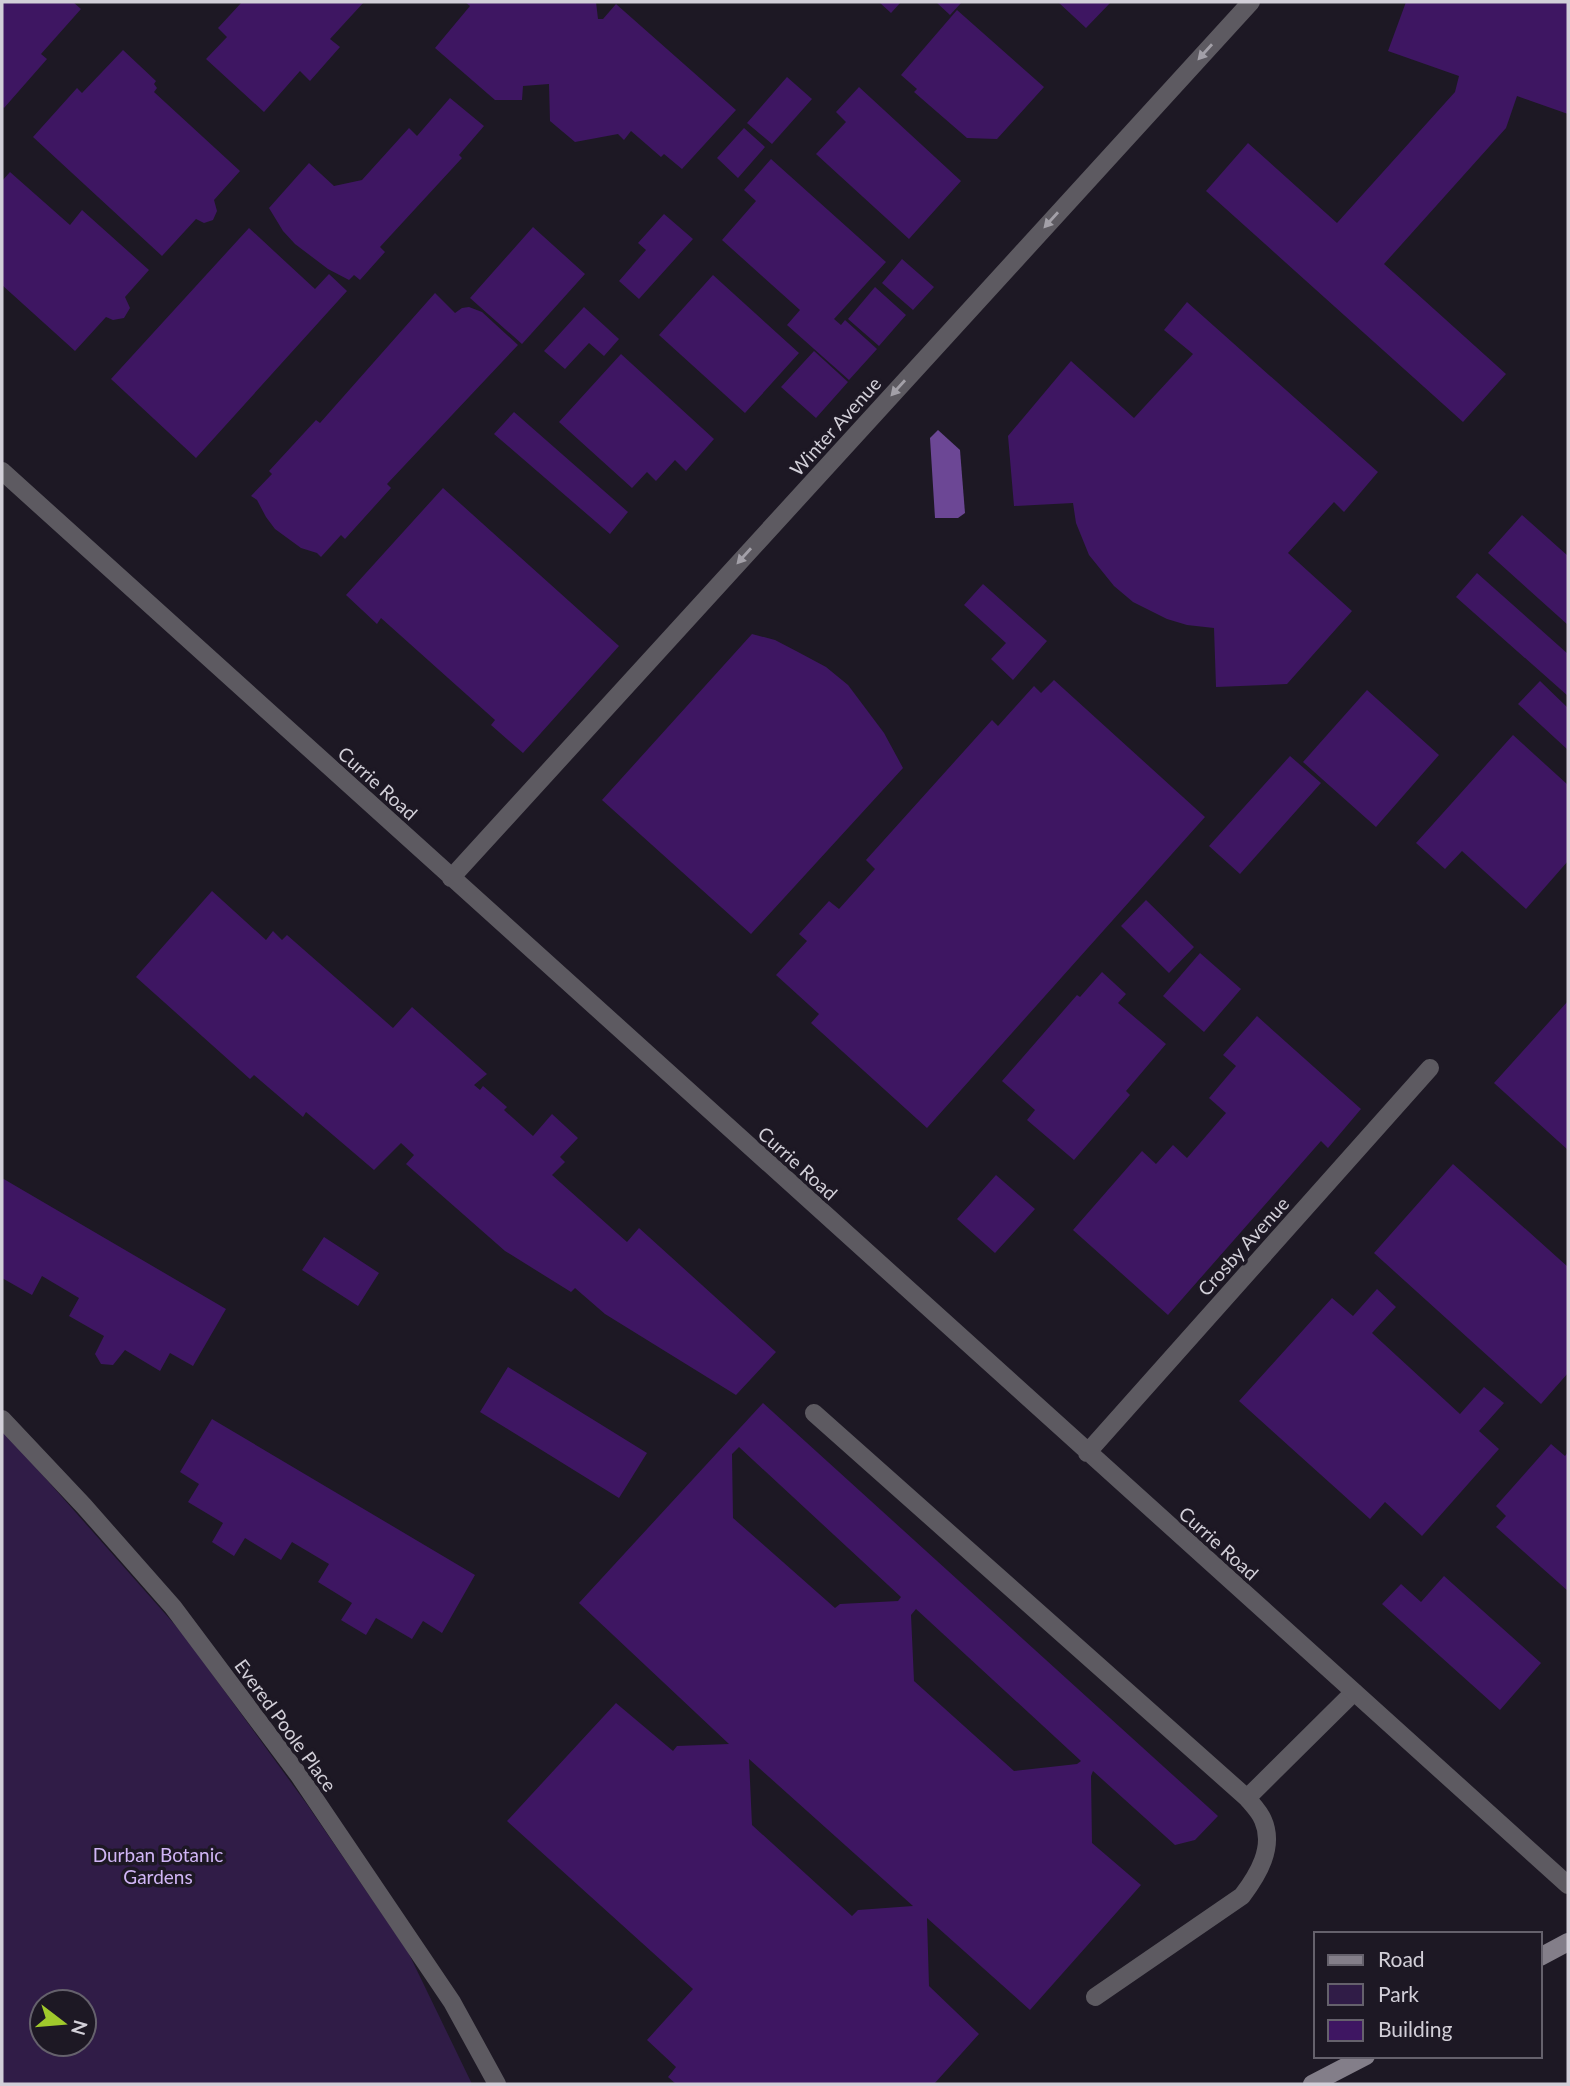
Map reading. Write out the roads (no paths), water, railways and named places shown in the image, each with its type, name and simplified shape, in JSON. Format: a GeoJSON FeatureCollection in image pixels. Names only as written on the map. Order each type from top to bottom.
{"type":"FeatureCollection","features":[{"type":"Feature","properties":{"kind":"main road"},"geometry":{"type":"LineString","coordinates":[[1542,1956],[1568,1941]]}},
{"type":"Feature","properties":{"kind":"main road"},"geometry":{"type":"LineString","coordinates":[[1312,2084],[1362,2058]]}},
{"type":"Feature","properties":{"kind":"street","name":"Winter Avenue"},"geometry":{"type":"LineString","coordinates":[[451,878],[1251,2]]}},
{"type":"Feature","properties":{"kind":"street","name":"Currie Road"},"geometry":{"type":"LineString","coordinates":[[2,471],[1568,1885]]}},
{"type":"Feature","properties":{"kind":"street","name":"Crosby Avenue"},"geometry":{"type":"LineString","coordinates":[[1087,1452],[1430,1068]]}},
{"type":"Feature","properties":{"kind":"street"},"geometry":{"type":"LineString","coordinates":[[814,1413],[1247,1798],[1263,1818],[1267,1837],[1265,1856],[1255,1879],[1242,1896],[1095,1997]]}},
{"type":"Feature","properties":{"kind":"street","name":"Evered Poole Place"},"geometry":{"type":"LineString","coordinates":[[2,1419],[173,1607],[298,1774],[452,2002],[497,2084]]}},
{"type":"Feature","properties":{"kind":"street"},"geometry":{"type":"LineString","coordinates":[[1247,1798],[1354,1692]]}},
{"type":"Feature","properties":{"kind":"park label","name":"Durban Botanic Gardens"},"geometry":{"type":"Point","coordinates":[158,1865]}}]}
